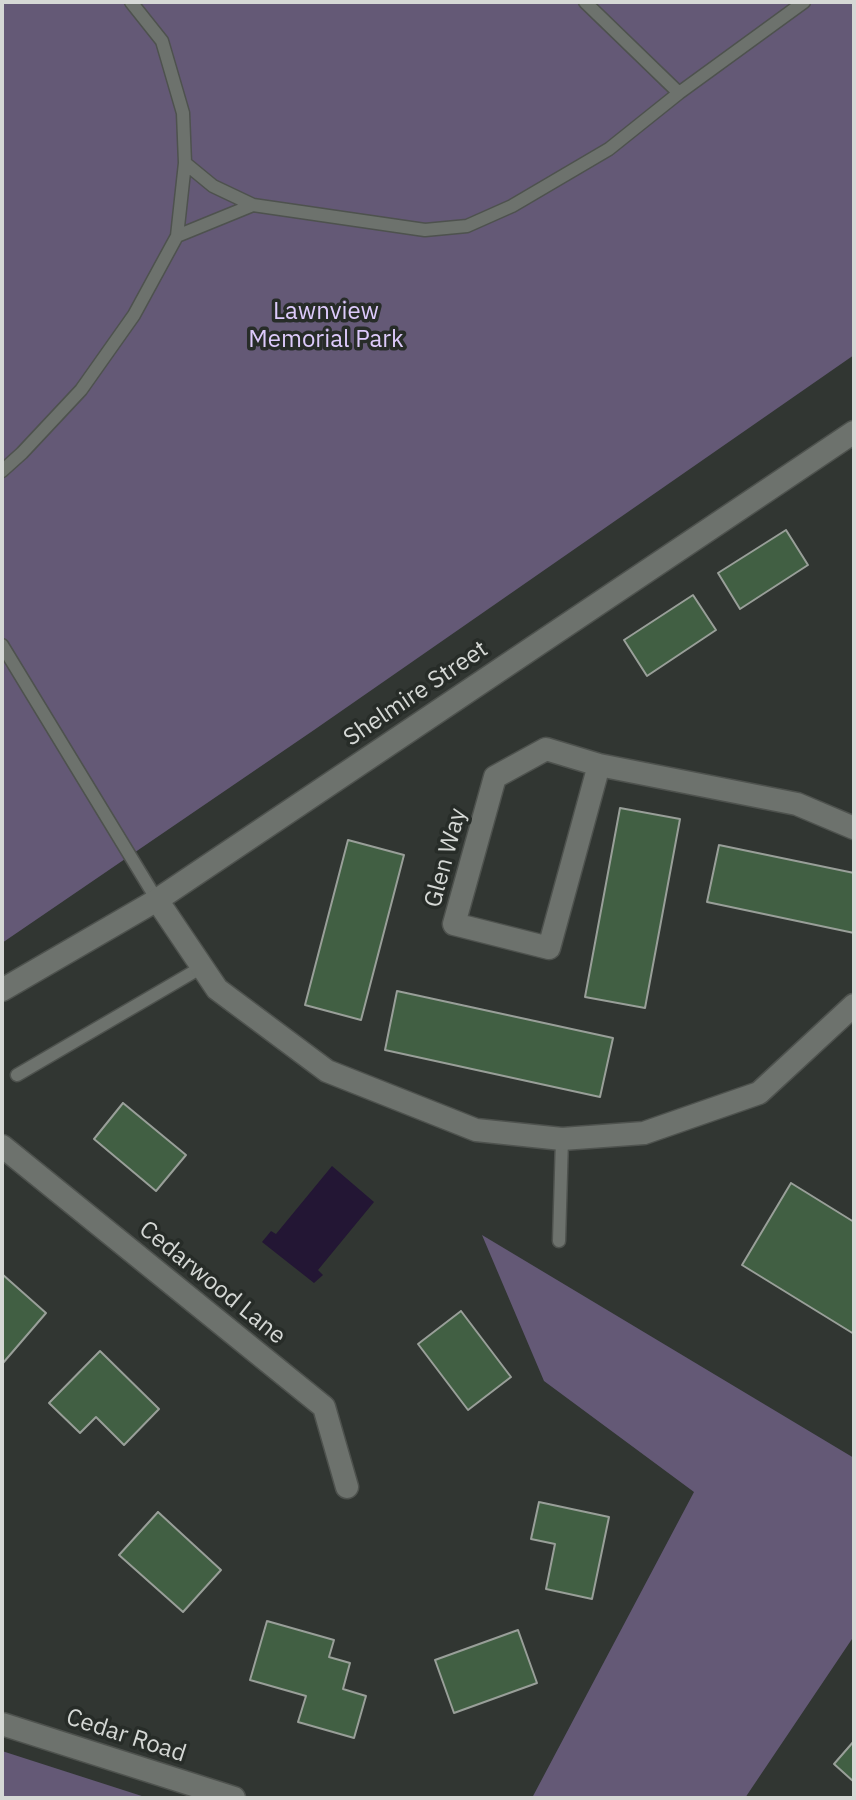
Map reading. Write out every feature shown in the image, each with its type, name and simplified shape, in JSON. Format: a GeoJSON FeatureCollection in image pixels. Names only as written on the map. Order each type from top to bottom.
{"type":"FeatureCollection","features":[{"type":"Feature","properties":{"kind":"street","name":"Shelmire Street"},"geometry":{"type":"LineString","coordinates":[[2,990],[157,900],[854,432]]}},
{"type":"Feature","properties":{"kind":"street","name":"Glen Way"},"geometry":{"type":"LineString","coordinates":[[599,765],[549,948],[454,924],[495,777],[546,749],[599,765],[797,804],[854,828]]}},
{"type":"Feature","properties":{"kind":"street"},"geometry":{"type":"LineString","coordinates":[[157,900],[217,989],[327,1071],[476,1130],[562,1139],[644,1133],[759,1093],[854,1005]]}},
{"type":"Feature","properties":{"kind":"street","name":"Cedarwood Lane"},"geometry":{"type":"LineString","coordinates":[[2,1146],[324,1407],[347,1487]]}},
{"type":"Feature","properties":{"kind":"street","name":"Cedar Road"},"geometry":{"type":"LineString","coordinates":[[2,1724],[234,1798]]}},
{"type":"Feature","properties":{"kind":"lane"},"geometry":{"type":"LineString","coordinates":[[2,471],[81,390],[134,315],[177,236],[185,163],[183,113],[162,41],[131,2]]}},
{"type":"Feature","properties":{"kind":"lane"},"geometry":{"type":"LineString","coordinates":[[585,2],[679,93]]}},
{"type":"Feature","properties":{"kind":"lane"},"geometry":{"type":"LineString","coordinates":[[185,163],[213,186],[253,205],[425,230],[467,226],[512,206],[609,149],[679,93],[804,2]]}},
{"type":"Feature","properties":{"kind":"lane"},"geometry":{"type":"LineString","coordinates":[[177,236],[253,205]]}},
{"type":"Feature","properties":{"kind":"lane"},"geometry":{"type":"LineString","coordinates":[[2,645],[157,900]]}},
{"type":"Feature","properties":{"kind":"lane"},"geometry":{"type":"LineString","coordinates":[[17,1075],[202,967]]}},
{"type":"Feature","properties":{"kind":"lane"},"geometry":{"type":"LineString","coordinates":[[559,1241],[562,1139]]}},
{"type":"Feature","properties":{"kind":"green space","name":"Lawnview Memorial Park"},"geometry":{"type":"Polygon","coordinates":[[[2,2],[854,2],[854,355],[2,943],[2,2]]]}},
{"type":"Feature","properties":{"kind":"green space"},"geometry":{"type":"Polygon","coordinates":[[[482,1235],[854,1458],[854,1636],[745,1798],[532,1798],[694,1492],[544,1381],[482,1235]]]}},
{"type":"Feature","properties":{"kind":"green space"},"geometry":{"type":"Polygon","coordinates":[[[2,1751],[148,1798],[2,1798],[2,1751]]]}},
{"type":"Feature","properties":{"kind":"shaded area"},"geometry":{"type":"Polygon","coordinates":[[[332,1166],[374,1202],[318,1270],[323,1275],[314,1283],[262,1242],[271,1231],[276,1234],[332,1166]]]}},
{"type":"Feature","properties":{"kind":"building"},"geometry":{"type":"Polygon","coordinates":[[[786,530],[808,565],[740,609],[718,573],[786,530]]]}},
{"type":"Feature","properties":{"kind":"building"},"geometry":{"type":"Polygon","coordinates":[[[693,595],[716,630],[647,676],[624,640],[693,595]]]}},
{"type":"Feature","properties":{"kind":"building"},"geometry":{"type":"Polygon","coordinates":[[[620,808],[680,819],[645,1008],[585,997],[620,808]]]}},
{"type":"Feature","properties":{"kind":"building"},"geometry":{"type":"Polygon","coordinates":[[[348,840],[404,855],[361,1020],[305,1005],[348,840]]]}},
{"type":"Feature","properties":{"kind":"building"},"geometry":{"type":"Polygon","coordinates":[[[719,845],[854,873],[854,933],[707,902],[719,845]]]}},
{"type":"Feature","properties":{"kind":"building"},"geometry":{"type":"Polygon","coordinates":[[[397,991],[613,1038],[600,1097],[385,1050],[397,991]]]}},
{"type":"Feature","properties":{"kind":"building"},"geometry":{"type":"Polygon","coordinates":[[[123,1103],[186,1155],[156,1191],[94,1139],[123,1103]]]}},
{"type":"Feature","properties":{"kind":"building"},"geometry":{"type":"Polygon","coordinates":[[[791,1183],[854,1222],[854,1334],[742,1265],[791,1183]]]}},
{"type":"Feature","properties":{"kind":"building"},"geometry":{"type":"Polygon","coordinates":[[[2,1274],[46,1313],[3,1363],[2,1362],[2,1274]]]}},
{"type":"Feature","properties":{"kind":"building"},"geometry":{"type":"Polygon","coordinates":[[[461,1311],[511,1377],[468,1410],[418,1344],[461,1311]]]}},
{"type":"Feature","properties":{"kind":"building"},"geometry":{"type":"Polygon","coordinates":[[[100,1351],[159,1409],[124,1445],[96,1417],[80,1433],[49,1403],[100,1351]]]}},
{"type":"Feature","properties":{"kind":"building"},"geometry":{"type":"Polygon","coordinates":[[[539,1502],[609,1517],[592,1599],[546,1589],[555,1544],[531,1539],[539,1502]]]}},
{"type":"Feature","properties":{"kind":"building"},"geometry":{"type":"Polygon","coordinates":[[[158,1512],[221,1570],[183,1612],[119,1555],[158,1512]]]}},
{"type":"Feature","properties":{"kind":"building"},"geometry":{"type":"Polygon","coordinates":[[[267,1621],[334,1640],[329,1657],[350,1663],[343,1689],[366,1696],[354,1738],[298,1722],[306,1696],[250,1680],[267,1621]]]}},
{"type":"Feature","properties":{"kind":"building"},"geometry":{"type":"Polygon","coordinates":[[[518,1630],[537,1683],[454,1713],[435,1660],[518,1630]]]}},
{"type":"Feature","properties":{"kind":"building"},"geometry":{"type":"Polygon","coordinates":[[[854,1741],[854,1782],[834,1764],[854,1741]]]}}]}
